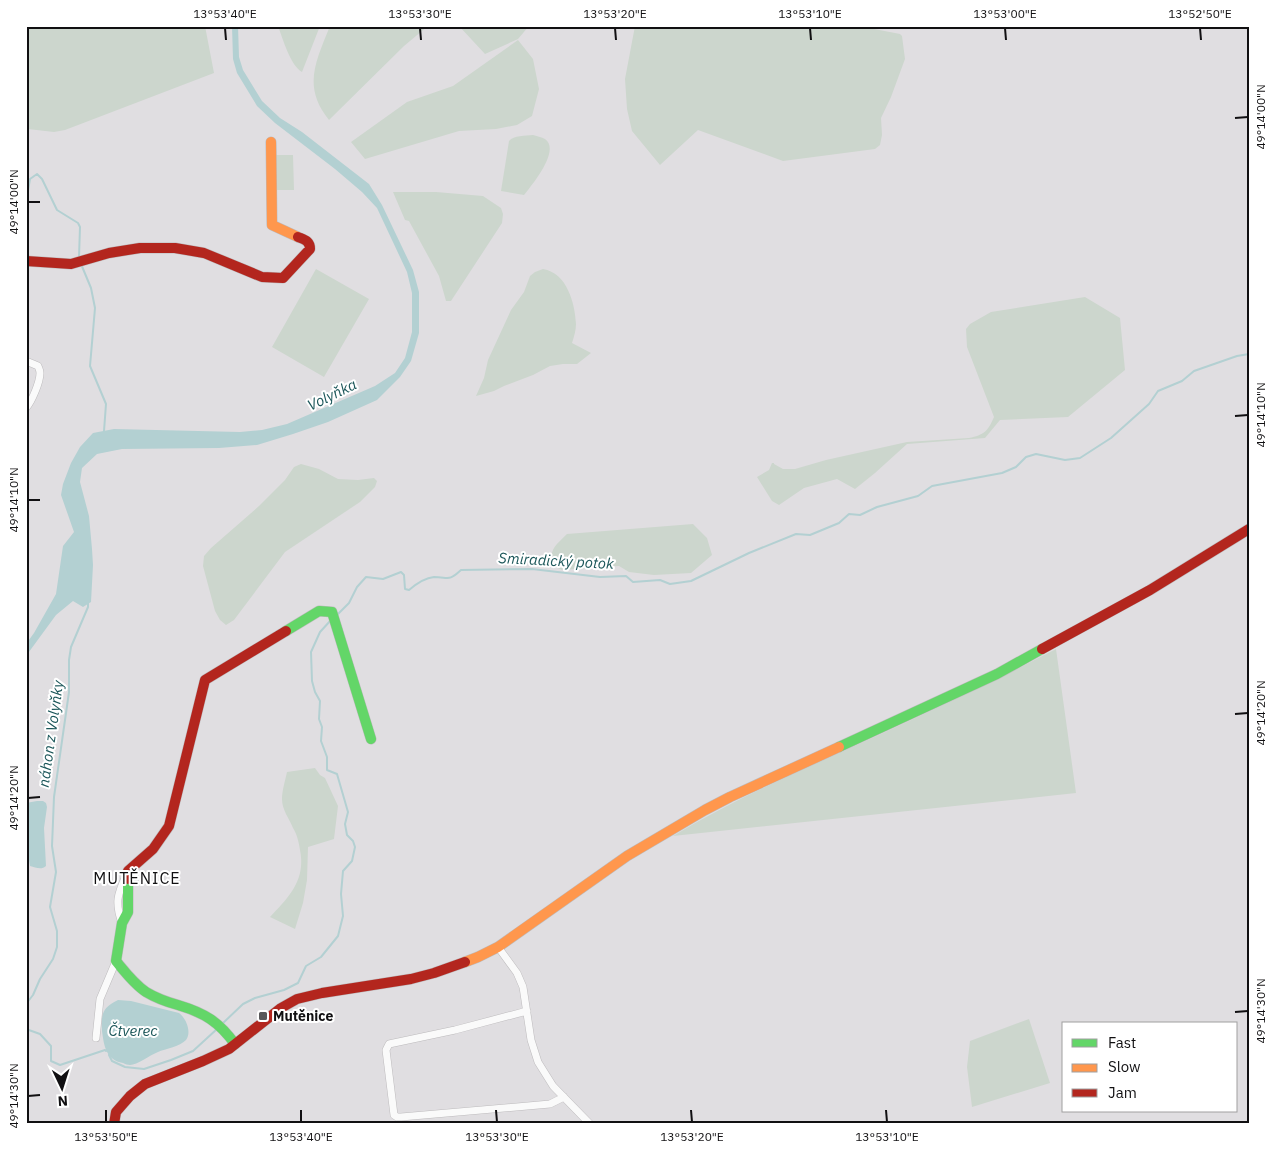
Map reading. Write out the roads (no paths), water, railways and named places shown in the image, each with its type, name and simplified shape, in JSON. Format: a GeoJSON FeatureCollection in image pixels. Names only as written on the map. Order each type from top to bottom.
{"type":"FeatureCollection","features":[{"type":"Feature","properties":{"kind":"street"},"geometry":{"type":"LineString","coordinates":[[26,261],[71,264],[109,252],[140,248],[175,248],[204,253],[262,277],[283,278],[310,249],[310,245],[308,241],[272,225],[271,142]]}},
{"type":"Feature","properties":{"kind":"street"},"geometry":{"type":"LineString","coordinates":[[26,361],[38,366],[41,371],[31,403],[26,408]]}},
{"type":"Feature","properties":{"kind":"street"},"geometry":{"type":"LineString","coordinates":[[114,1124],[116,1112],[130,1096],[145,1084],[216,1055],[235,1044],[281,1008],[298,999],[322,993],[411,979],[456,966],[498,947],[627,856],[705,810],[997,674],[1150,590],[1249,529]]}},
{"type":"Feature","properties":{"kind":"street"},"geometry":{"type":"LineString","coordinates":[[96,1038],[100,999],[116,961],[122,923],[128,912],[128,871],[153,849],[168,826],[204,680],[320,611],[332,612],[371,739]]}},
{"type":"Feature","properties":{"kind":"street"},"geometry":{"type":"LineString","coordinates":[[498,947],[517,973],[523,987],[531,1040],[538,1062],[553,1086],[590,1124]]}},
{"type":"Feature","properties":{"kind":"street"},"geometry":{"type":"LineString","coordinates":[[116,961],[137,985],[152,996],[203,1013],[220,1026],[235,1044]]}},
{"type":"Feature","properties":{"kind":"street"},"geometry":{"type":"LineString","coordinates":[[527,1011],[455,1030],[389,1044],[386,1050],[393,1112],[396,1120],[550,1104],[564,1097]]}},
{"type":"Feature","properties":{"kind":"water"},"geometry":{"type":"Polygon","coordinates":[[[232,26],[238,26],[239,57],[243,70],[262,101],[280,118],[302,132],[369,184],[382,205],[413,270],[419,292],[419,333],[411,361],[400,377],[377,400],[328,422],[257,445],[219,448],[122,449],[97,454],[82,468],[80,482],[89,516],[93,565],[91,602],[83,607],[73,601],[56,615],[26,656],[26,644],[56,594],[63,546],[74,532],[61,495],[63,484],[80,447],[93,433],[114,429],[240,432],[262,430],[287,424],[375,386],[395,373],[405,358],[412,332],[412,293],[407,272],[377,208],[362,192],[335,169],[275,123],[257,106],[237,73],[233,59],[232,26]]]}},
{"type":"Feature","properties":{"kind":"water"},"geometry":{"type":"Polygon","coordinates":[[[43,801],[47,807],[44,828],[46,866],[41,868],[30,866],[26,840],[26,803],[43,801]]]}},
{"type":"Feature","properties":{"kind":"water","name":"Čtverec"},"geometry":{"type":"Polygon","coordinates":[[[118,1000],[131,1001],[179,1013],[187,1025],[188,1037],[180,1044],[158,1052],[133,1065],[113,1059],[109,1056],[105,1047],[102,1016],[109,1006],[118,1000]]]}},
{"type":"Feature","properties":{"kind":"waterway"},"geometry":{"type":"LineString","coordinates":[[26,202],[30,179],[37,174],[42,179],[57,210],[78,223],[80,227],[79,257]]}},
{"type":"Feature","properties":{"kind":"waterway"},"geometry":{"type":"LineString","coordinates":[[81,264],[91,288],[95,308],[90,366],[106,404],[104,431]]}},
{"type":"Feature","properties":{"kind":"waterway","name":"Smiradický potok"},"geometry":{"type":"LineString","coordinates":[[337,615],[349,603],[357,587],[366,577],[383,579],[401,572],[404,575],[405,589],[409,590],[427,579],[451,577],[461,570],[532,569],[600,577],[626,576],[633,582],[660,580],[670,584],[691,581],[749,553],[796,534],[810,535],[839,523],[849,514],[860,515],[877,507],[918,496],[932,486],[1002,473],[1016,467],[1026,457],[1036,454],[1065,460],[1080,458],[1111,438],[1149,404],[1158,391],[1182,381],[1194,371],[1237,356],[1249,354]]}},
{"type":"Feature","properties":{"kind":"waterway","name":"náhon z Volyňky"},"geometry":{"type":"LineString","coordinates":[[26,1004],[53,959],[57,947],[57,931],[50,907],[56,872],[52,846],[54,797],[69,692],[71,647],[88,603]]}},
{"type":"Feature","properties":{"kind":"waterway","name":"Smiradický potok"},"geometry":{"type":"LineString","coordinates":[[222,1024],[243,1004],[255,998],[284,990],[298,983],[306,966],[321,957],[338,936],[343,916],[341,894],[343,871],[352,861],[355,847],[353,841],[347,835],[345,824],[348,812],[337,774],[327,770],[327,757],[321,741],[320,701],[312,681],[311,652],[320,632],[331,620]]}},
{"type":"Feature","properties":{"kind":"waterway","name":"Smiradický potok"},"geometry":{"type":"LineString","coordinates":[[26,1029],[40,1034],[51,1046],[51,1061],[60,1065],[106,1051]]}},
{"type":"Feature","properties":{"kind":"waterway","name":"Smiradický potok"},"geometry":{"type":"LineString","coordinates":[[109,1055],[112,1061],[125,1067],[144,1069],[193,1051],[217,1029]]}},
{"type":"Feature","properties":{"kind":"place","name":"Mutěnice"},"geometry":{"type":"Point","coordinates":[263,1016]}},
{"type":"Feature","properties":{"kind":"district","name":"MUTĚNICE"},"geometry":{"type":"Point","coordinates":[137,878]}},
{"type":"Feature","properties":{"kind":"water label","name":"Volyňka"},"geometry":{"type":"Point","coordinates":[332,395]}}]}
